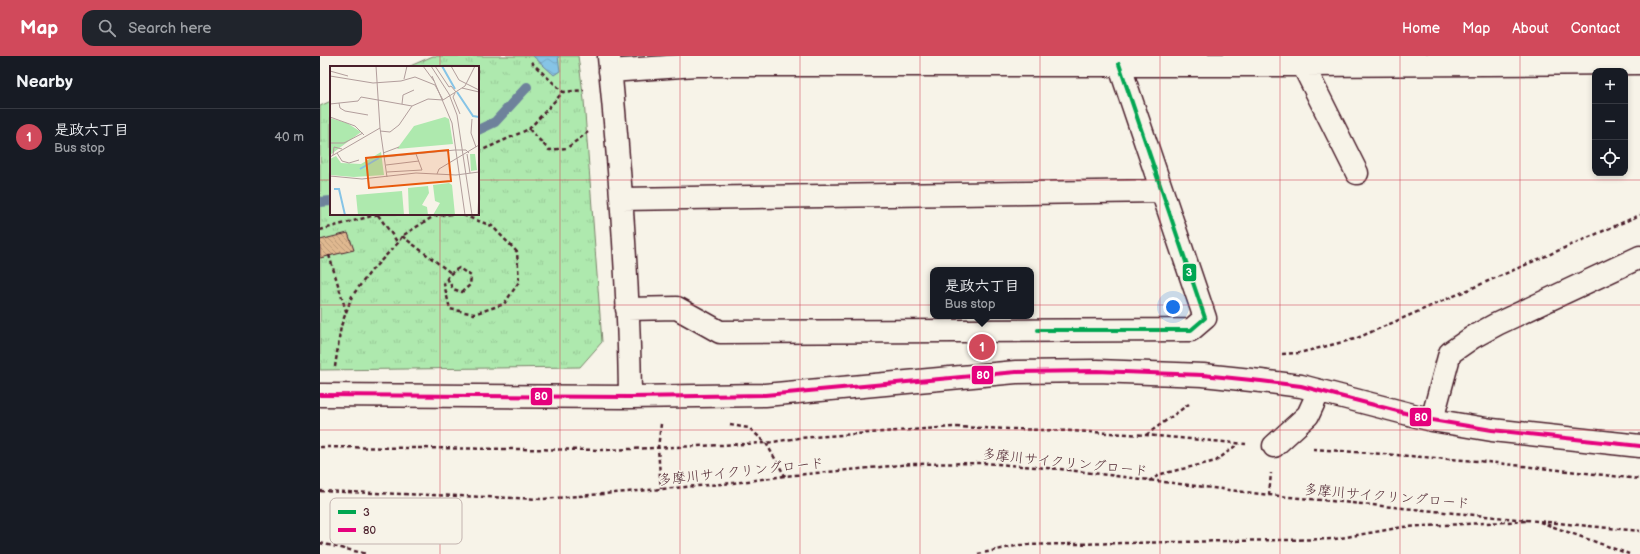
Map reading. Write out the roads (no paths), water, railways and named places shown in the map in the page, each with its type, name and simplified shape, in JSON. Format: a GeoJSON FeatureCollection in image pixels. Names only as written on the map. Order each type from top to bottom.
{"type":"FeatureCollection","features":[{"type":"Feature","properties":{"kind":"street"},"geometry":{"type":"LineString","coordinates":[[630,397],[622,199],[610,71],[696,65],[1303,65],[1640,63]]}},
{"type":"Feature","properties":{"kind":"street"},"geometry":{"type":"LineString","coordinates":[[627,309],[678,308],[720,332],[1191,330],[1205,318],[1119,64]]}},
{"type":"Feature","properties":{"kind":"street"},"geometry":{"type":"LineString","coordinates":[[1303,65],[1357,173]]}},
{"type":"Feature","properties":{"kind":"street"},"geometry":{"type":"LineString","coordinates":[[622,199],[1162,191]]}},
{"type":"Feature","properties":{"kind":"street"},"geometry":{"type":"LineString","coordinates":[[1432,420],[1450,353],[1473,337],[1497,324],[1640,257]]}},
{"type":"Feature","properties":{"kind":"street"},"geometry":{"type":"LineString","coordinates":[[325,395],[630,397],[765,395],[1008,373],[1097,371],[1203,375],[1301,386],[1432,420],[1492,430],[1640,446]]}},
{"type":"Feature","properties":{"kind":"street"},"geometry":{"type":"LineString","coordinates":[[1274,446],[1308,415],[1319,391]]}},
{"type":"Feature","properties":{"kind":"water"},"geometry":{"type":"Polygon","coordinates":[[[533,56],[558,56],[560,71],[554,75],[533,56]]]}},
{"type":"Feature","properties":{"kind":"waterway"},"geometry":{"type":"LineString","coordinates":[[479,130],[495,122],[527,87]]}},
{"type":"Feature","properties":{"kind":"waterway"},"geometry":{"type":"LineString","coordinates":[[320,202],[330,201]]}},
{"type":"Feature","properties":{"kind":"place","name":"是政六丁目"},"geometry":{"type":"Point","coordinates":[982,347]}}]}
